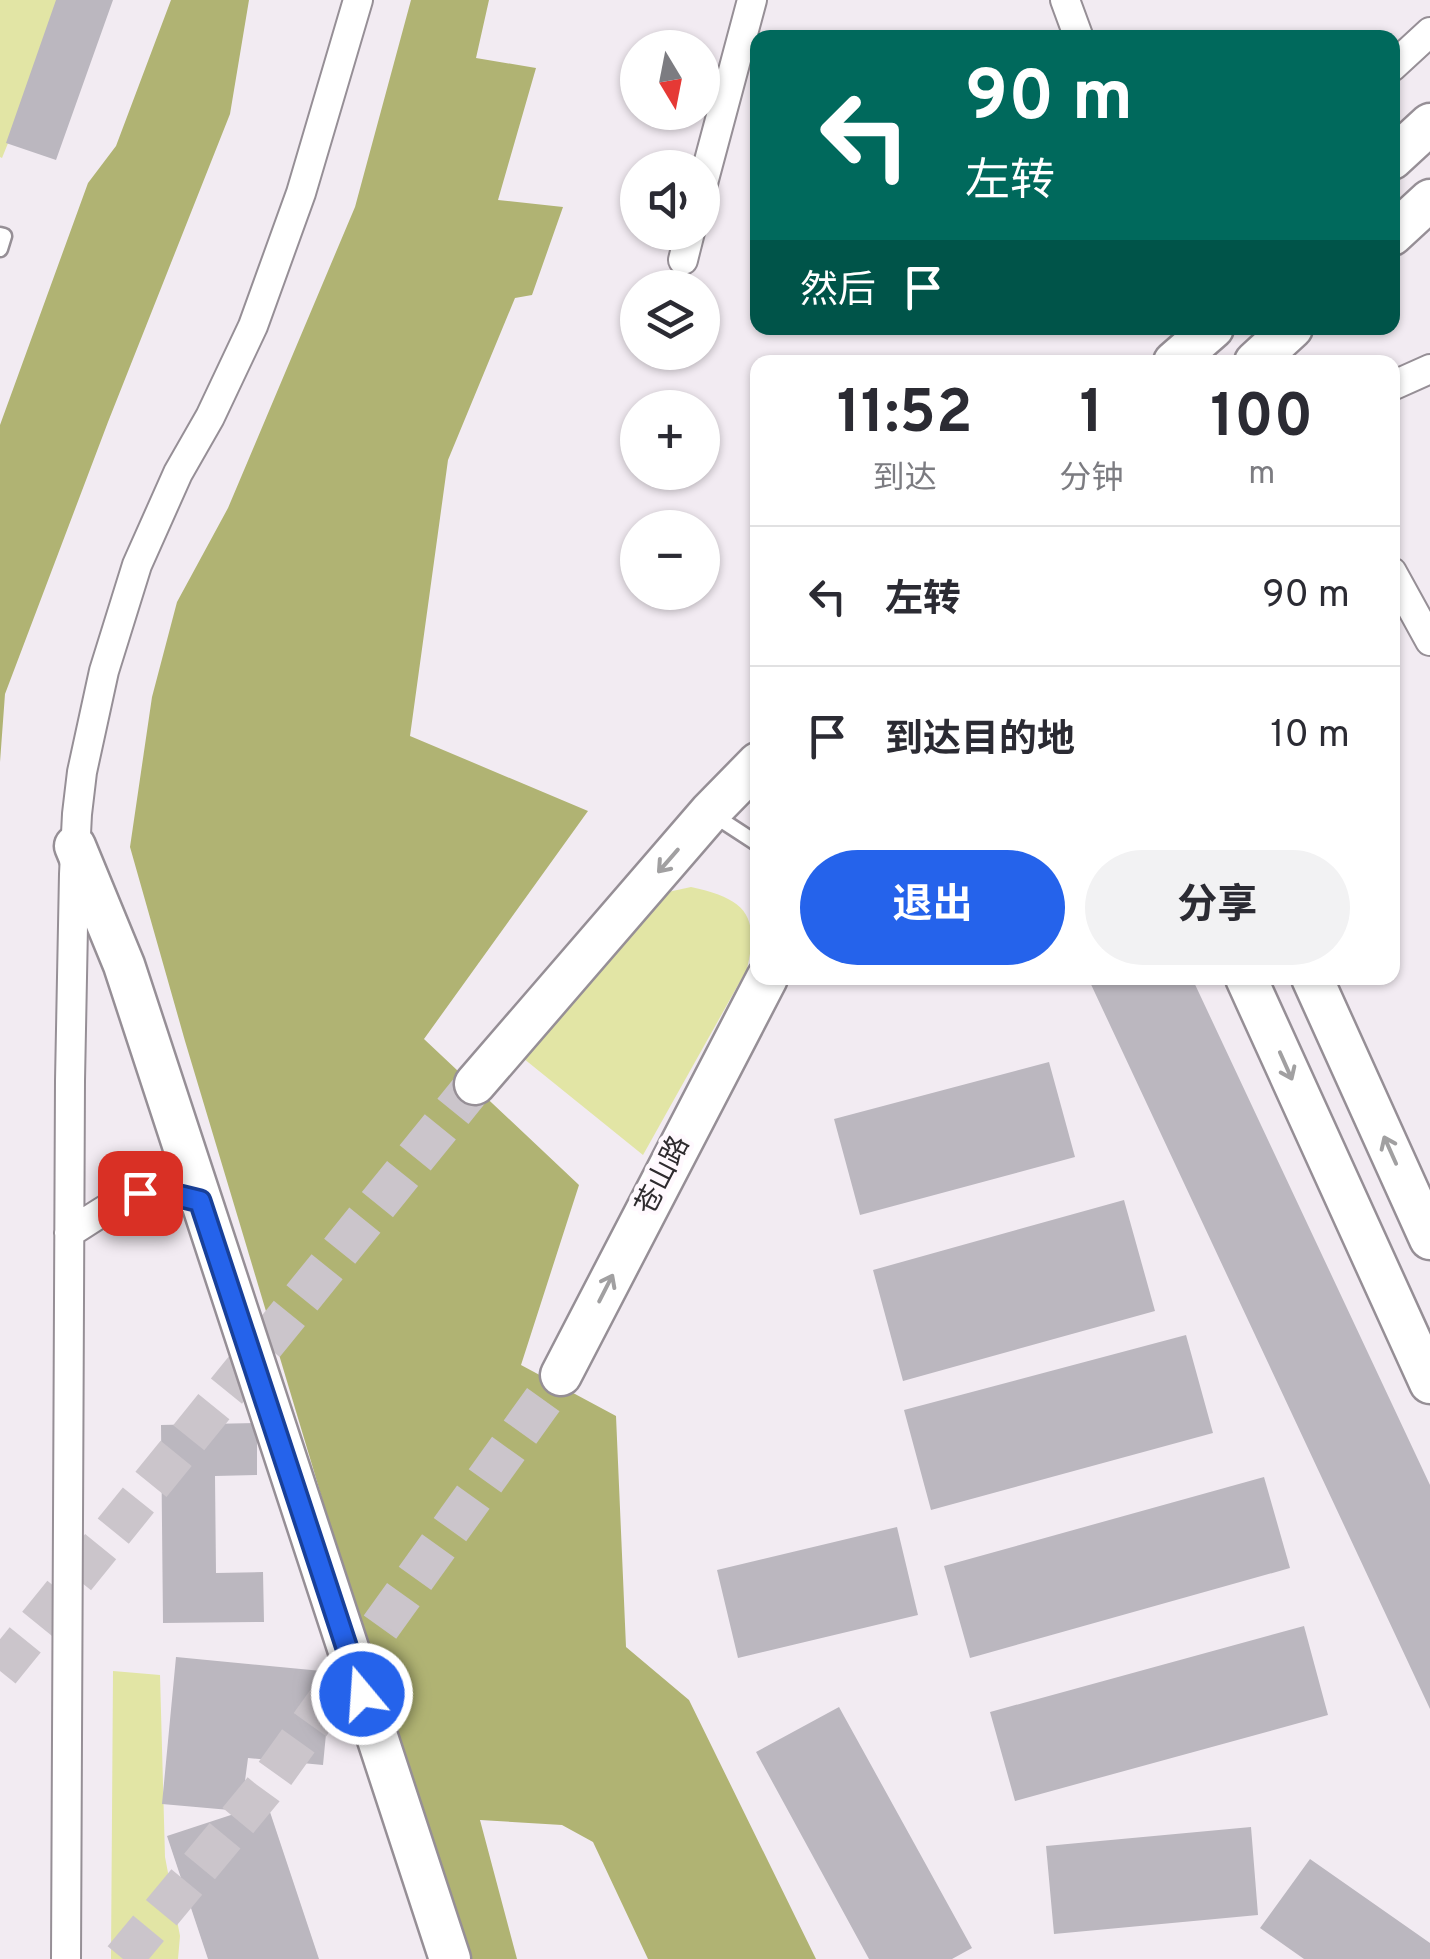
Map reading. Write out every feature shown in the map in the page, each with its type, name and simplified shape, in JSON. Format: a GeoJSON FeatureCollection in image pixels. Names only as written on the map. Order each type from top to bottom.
{"type":"FeatureCollection","features":[{"type":"Feature","properties":{"kind":"street"},"geometry":{"type":"LineString","coordinates":[[66,1959],[71,984],[77,814],[92,722],[117,623],[137,565],[158,514],[232,374],[270,281],[319,137],[358,0]]}},
{"type":"Feature","properties":{"kind":"street"},"geometry":{"type":"LineString","coordinates":[[712,150],[752,0]]}},
{"type":"Feature","properties":{"kind":"street"},"geometry":{"type":"LineString","coordinates":[[1066,0],[1076,30]]}},
{"type":"Feature","properties":{"kind":"street"},"geometry":{"type":"LineString","coordinates":[[1400,60],[1430,32]]}},
{"type":"Feature","properties":{"kind":"street"},"geometry":{"type":"LineString","coordinates":[[1400,152],[1430,124]]}},
{"type":"Feature","properties":{"kind":"street"},"geometry":{"type":"LineString","coordinates":[[1400,228],[1430,200]]}},
{"type":"Feature","properties":{"kind":"street"},"geometry":{"type":"LineString","coordinates":[[1182,355],[1204,335]]}},
{"type":"Feature","properties":{"kind":"street"},"geometry":{"type":"LineString","coordinates":[[1263,355],[1285,335]]}},
{"type":"Feature","properties":{"kind":"street"},"geometry":{"type":"LineString","coordinates":[[1400,382],[1430,369]]}},
{"type":"Feature","properties":{"kind":"street"},"geometry":{"type":"LineString","coordinates":[[1400,587],[1430,641]]}},
{"type":"Feature","properties":{"kind":"street"},"geometry":{"type":"LineString","coordinates":[[475,1084],[710,812],[750,771]]}},
{"type":"Feature","properties":{"kind":"street"},"geometry":{"type":"LineString","coordinates":[[75,846],[124,965],[450,1959]]}},
{"type":"Feature","properties":{"kind":"street","name":"苍山路"},"geometry":{"type":"LineString","coordinates":[[561,1375],[763,985]]}},
{"type":"Feature","properties":{"kind":"street"},"geometry":{"type":"LineString","coordinates":[[1249,985],[1430,1383]]}},
{"type":"Feature","properties":{"kind":"street"},"geometry":{"type":"LineString","coordinates":[[1315,985],[1430,1239]]}},
{"type":"Feature","properties":{"kind":"street"},"geometry":{"type":"LineString","coordinates":[[69,1232],[122,1199],[140,1193],[159,1191],[200,1201]]}},
{"type":"Feature","properties":{"kind":"lane"},"geometry":{"type":"LineString","coordinates":[[0,235],[4,236],[0,249]]}},
{"type":"Feature","properties":{"kind":"lane"},"geometry":{"type":"LineString","coordinates":[[710,812],[750,839]]}},
{"type":"Feature","properties":{"kind":"green space"},"geometry":{"type":"Polygon","coordinates":[[[0,0],[66,0],[2,158],[0,157],[0,0]]]}},
{"type":"Feature","properties":{"kind":"green space"},"geometry":{"type":"Polygon","coordinates":[[[171,0],[249,0],[230,114],[5,694],[0,762],[0,425],[88,183],[116,146],[171,0]]]}},
{"type":"Feature","properties":{"kind":"green space"},"geometry":{"type":"Polygon","coordinates":[[[411,0],[489,0],[476,58],[536,68],[498,200],[563,207],[532,295],[515,298],[448,460],[410,736],[588,811],[424,1039],[579,1185],[521,1365],[616,1416],[626,1647],[689,1700],[816,1959],[648,1959],[593,1842],[562,1825],[480,1820],[517,1959],[472,1959],[357,1615],[130,847],[152,697],[177,602],[228,508],[355,207],[411,0]]]}},
{"type":"Feature","properties":{"kind":"green space"},"geometry":{"type":"Polygon","coordinates":[[[691,887],[736,904],[749,922],[750,955],[747,969],[643,1155],[513,1050],[641,912],[668,892],[691,887]]]}},
{"type":"Feature","properties":{"kind":"green space"},"geometry":{"type":"Polygon","coordinates":[[[113,1671],[160,1675],[165,1857],[180,1936],[178,1959],[111,1959],[113,1671]]]}},
{"type":"Feature","properties":{"kind":"building"},"geometry":{"type":"Polygon","coordinates":[[[56,0],[113,0],[56,160],[6,143],[56,0]]]}},
{"type":"Feature","properties":{"kind":"building"},"geometry":{"type":"Polygon","coordinates":[[[1091,985],[1195,985],[1430,1485],[1430,1709],[1091,985]]]}},
{"type":"Feature","properties":{"kind":"building"},"geometry":{"type":"Polygon","coordinates":[[[1049,1062],[1075,1157],[860,1215],[834,1119],[1049,1062]]]}},
{"type":"Feature","properties":{"kind":"building"},"geometry":{"type":"Polygon","coordinates":[[[1124,1200],[1155,1311],[903,1381],[873,1270],[1124,1200]]]}},
{"type":"Feature","properties":{"kind":"building"},"geometry":{"type":"Polygon","coordinates":[[[1186,1335],[1213,1433],[931,1510],[904,1410],[1186,1335]]]}},
{"type":"Feature","properties":{"kind":"building"},"geometry":{"type":"Polygon","coordinates":[[[257,1423],[257,1475],[215,1476],[216,1573],[263,1572],[264,1622],[163,1623],[161,1425],[257,1423]]]}},
{"type":"Feature","properties":{"kind":"building"},"geometry":{"type":"Polygon","coordinates":[[[1264,1477],[1290,1568],[970,1658],[944,1566],[1264,1477]]]}},
{"type":"Feature","properties":{"kind":"building"},"geometry":{"type":"Polygon","coordinates":[[[897,1527],[918,1615],[738,1658],[717,1570],[897,1527]]]}},
{"type":"Feature","properties":{"kind":"building"},"geometry":{"type":"Polygon","coordinates":[[[1304,1626],[1328,1715],[1015,1801],[990,1712],[1304,1626]]]}},
{"type":"Feature","properties":{"kind":"building"},"geometry":{"type":"Polygon","coordinates":[[[176,1657],[332,1672],[323,1765],[248,1758],[241,1811],[162,1804],[176,1657]]]}},
{"type":"Feature","properties":{"kind":"building"},"geometry":{"type":"Polygon","coordinates":[[[839,1707],[972,1948],[952,1959],[869,1959],[756,1752],[839,1707]]]}},
{"type":"Feature","properties":{"kind":"building"},"geometry":{"type":"Polygon","coordinates":[[[267,1803],[319,1959],[208,1959],[167,1836],[267,1803]]]}},
{"type":"Feature","properties":{"kind":"building"},"geometry":{"type":"Polygon","coordinates":[[[1251,1827],[1258,1915],[1054,1934],[1046,1846],[1251,1827]]]}},
{"type":"Feature","properties":{"kind":"building"},"geometry":{"type":"Polygon","coordinates":[[[1310,1859],[1430,1943],[1430,1959],[1304,1959],[1260,1928],[1310,1859]]]}},
{"type":"Feature","properties":{"kind":"tunnel"},"geometry":{"type":"LineString","coordinates":[[0,1671],[475,1084]]}},
{"type":"Feature","properties":{"kind":"tunnel"},"geometry":{"type":"LineString","coordinates":[[123,1959],[263,1790],[561,1375]]}},
{"type":"Feature","properties":{"kind":"route"},"geometry":{"type":"LineString","coordinates":[[140,1193],[159,1191],[200,1201],[362,1694]]}}]}
